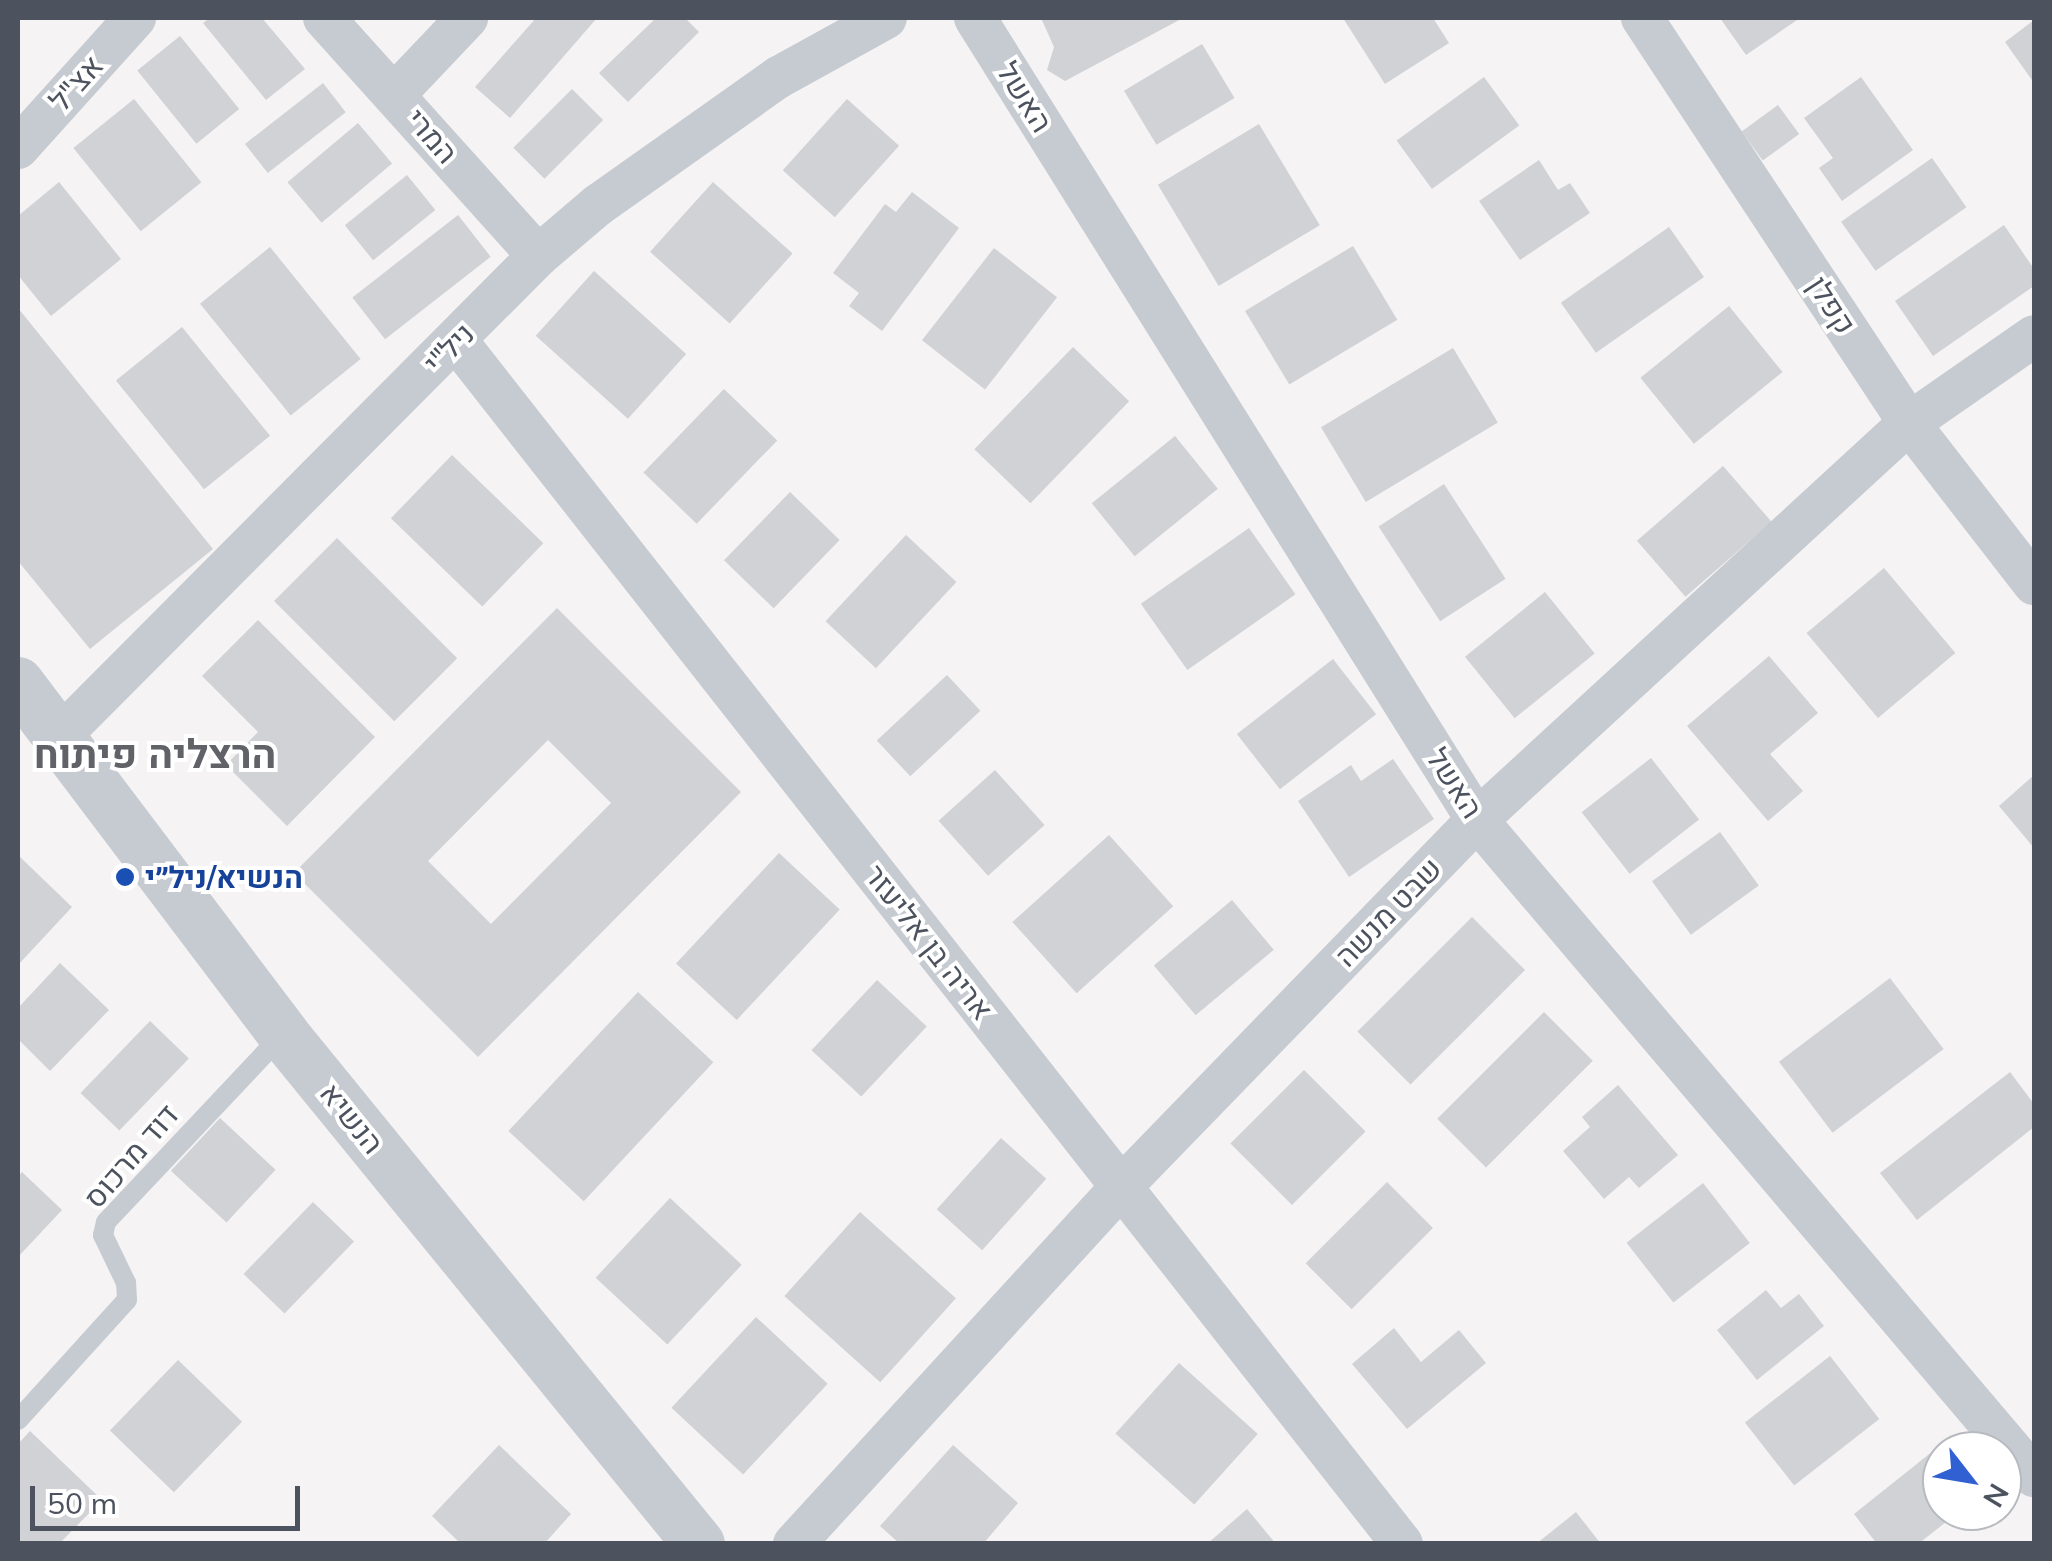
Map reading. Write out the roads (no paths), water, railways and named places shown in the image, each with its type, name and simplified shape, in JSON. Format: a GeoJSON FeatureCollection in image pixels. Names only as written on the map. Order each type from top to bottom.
{"type":"FeatureCollection","features":[{"type":"Feature","properties":{"kind":"street","name":"אצ\"ל"},"geometry":{"type":"LineString","coordinates":[[18,148],[135,18]]}},
{"type":"Feature","properties":{"kind":"street","name":"המרי"},"geometry":{"type":"LineString","coordinates":[[324,18],[538,256]]}},
{"type":"Feature","properties":{"kind":"street"},"geometry":{"type":"LineString","coordinates":[[395,94],[467,18]]}},
{"type":"Feature","properties":{"kind":"street","name":"ניל\"י"},"geometry":{"type":"LineString","coordinates":[[60,738],[538,256],[598,205],[779,76],[886,18]]}},
{"type":"Feature","properties":{"kind":"street","name":"האשל"},"geometry":{"type":"LineString","coordinates":[[975,18],[1476,820],[2034,1476]]}},
{"type":"Feature","properties":{"kind":"street","name":"קפלן"},"geometry":{"type":"LineString","coordinates":[[1642,18],[1909,423],[2034,584]]}},
{"type":"Feature","properties":{"kind":"street","name":"שבט מנשה"},"geometry":{"type":"LineString","coordinates":[[794,1544],[1121,1187],[1476,820],[1909,423],[2034,336]]}},
{"type":"Feature","properties":{"kind":"street","name":"אריה בן אליעזר"},"geometry":{"type":"LineString","coordinates":[[456,340],[1402,1544]]}},
{"type":"Feature","properties":{"kind":"street","name":"הנשיא"},"geometry":{"type":"LineString","coordinates":[[18,683],[283,1034],[700,1544]]}},
{"type":"Feature","properties":{"kind":"lane","name":"דוד מרכוס"},"geometry":{"type":"LineString","coordinates":[[18,1420],[127,1300],[126,1283],[102,1234],[106,1222],[283,1034]]}},
{"type":"Feature","properties":{"kind":"place","name":"הנשיא/ניל״י"},"geometry":{"type":"Point","coordinates":[125,877]}},
{"type":"Feature","properties":{"kind":"district","name":"הרצליה פיתוח"},"geometry":{"type":"Point","coordinates":[155,753]}}]}
